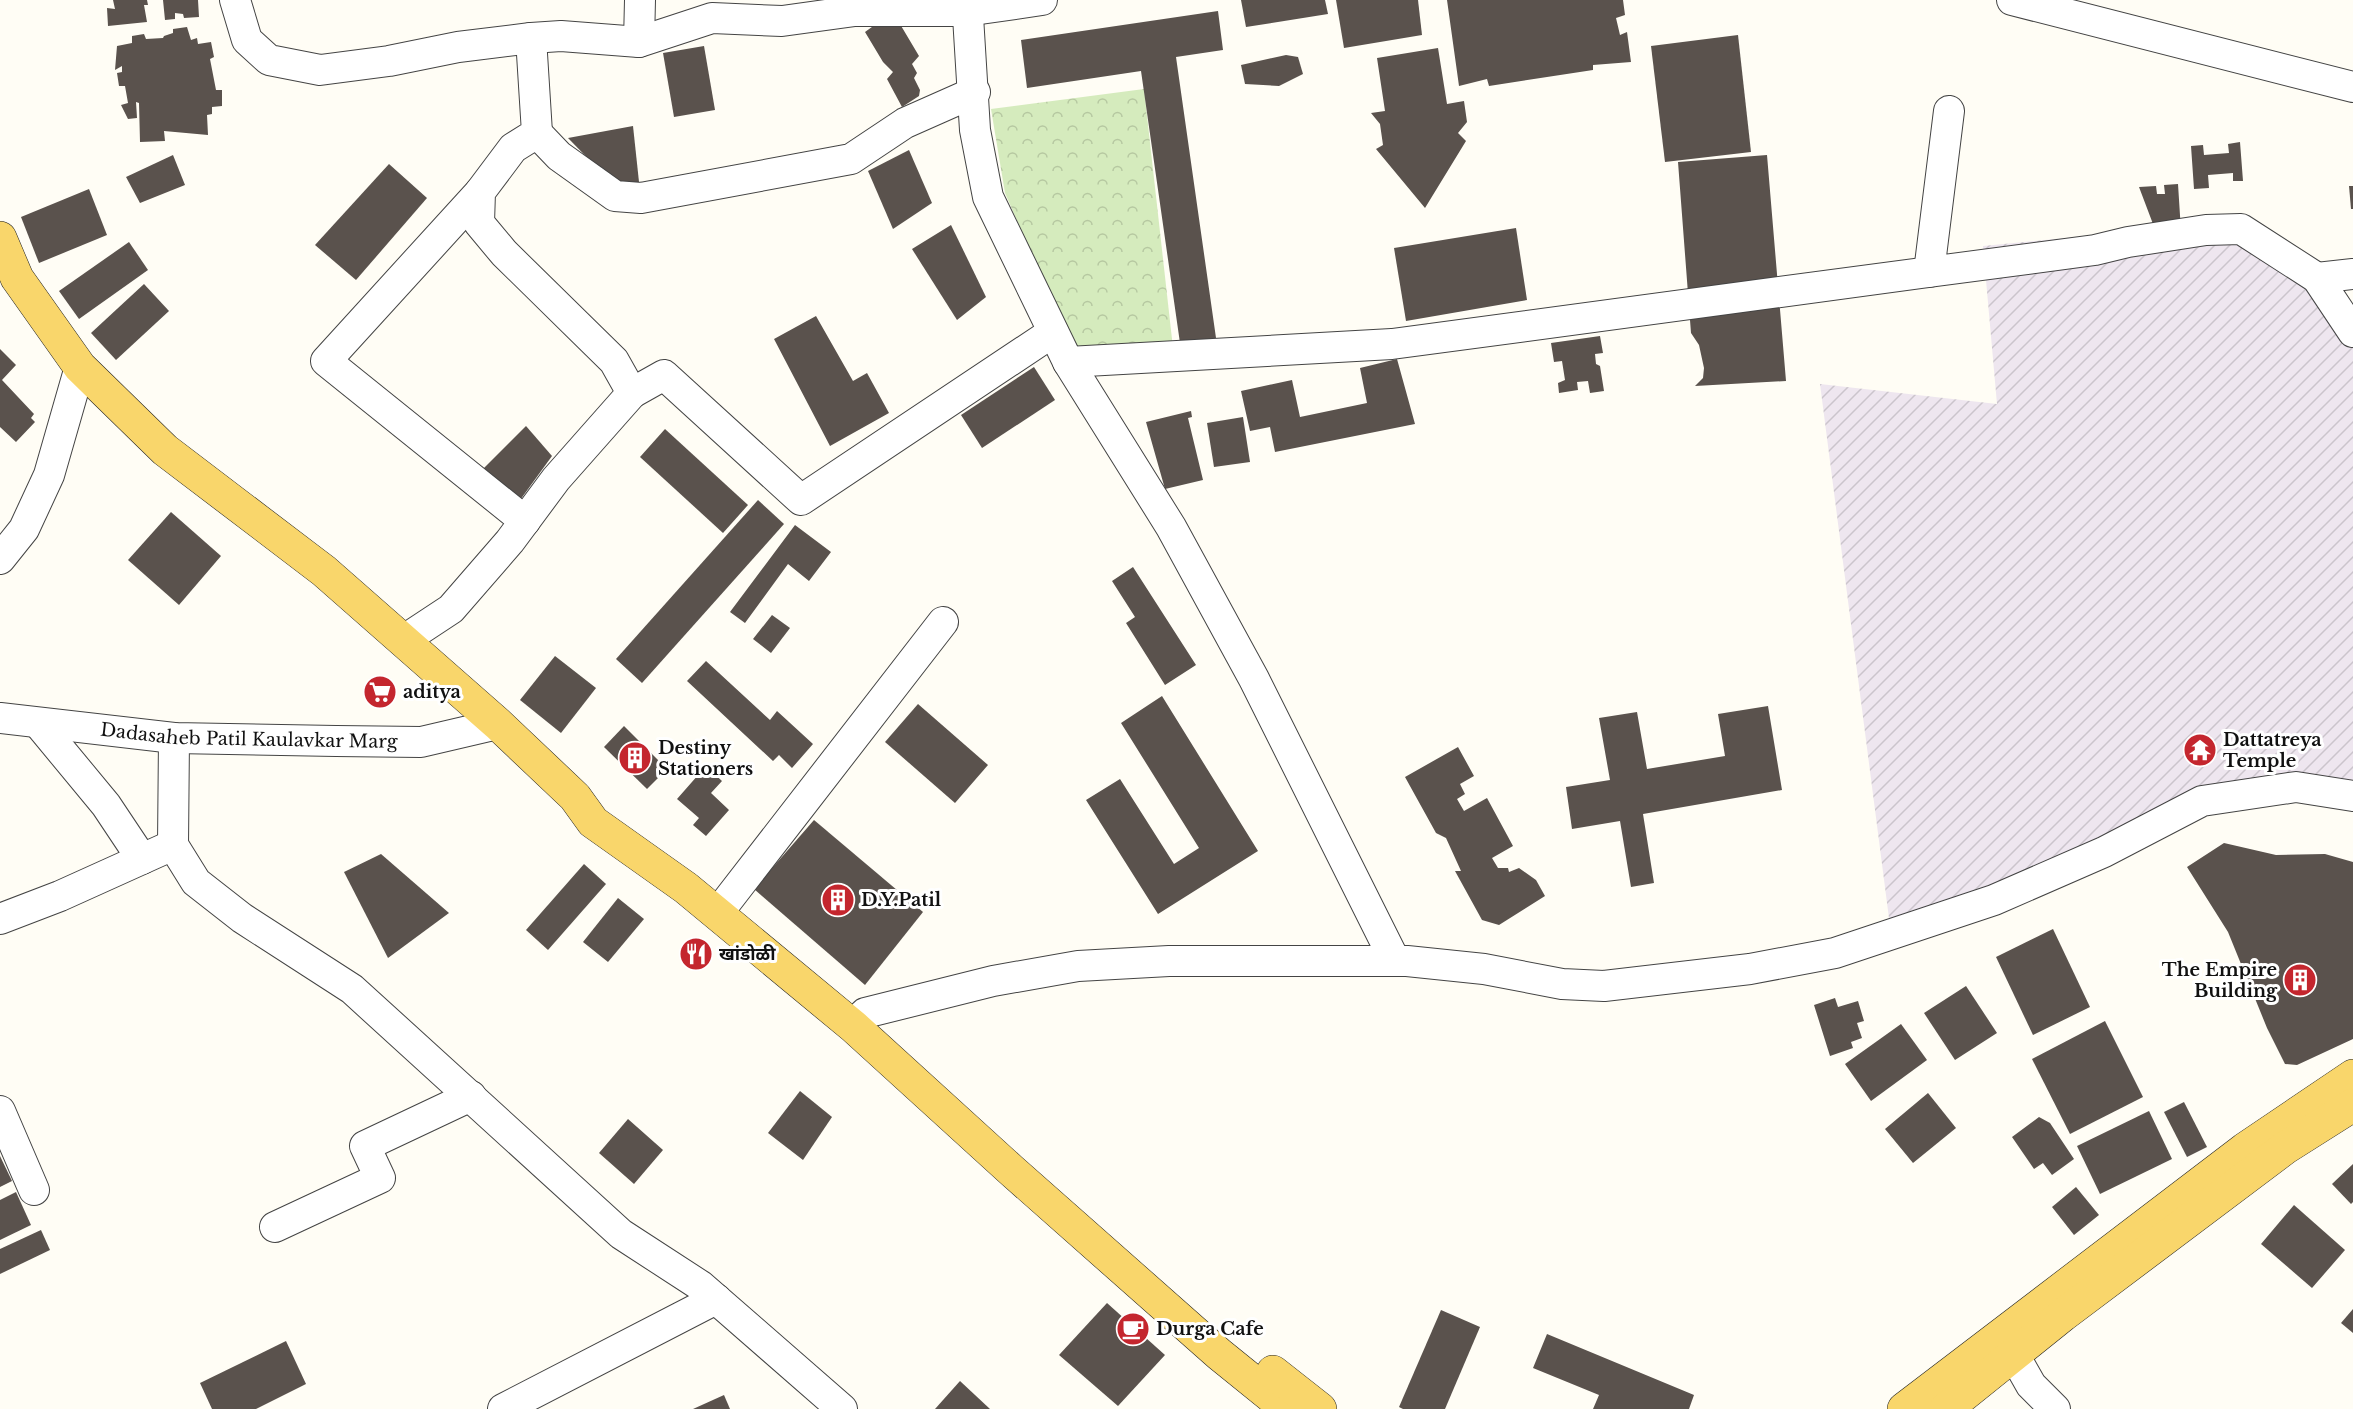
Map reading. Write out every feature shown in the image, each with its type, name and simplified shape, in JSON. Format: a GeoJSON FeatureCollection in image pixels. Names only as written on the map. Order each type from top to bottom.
{"type":"FeatureCollection","features":[{"type":"Feature","properties":{"kind":"main road"},"geometry":{"type":"LineString","coordinates":[[0,238],[18,278],[51,329],[80,367],[165,450],[323,570],[404,640],[576,797],[593,822],[686,888],[860,1020],[1127,1244],[1236,1342],[1320,1409]]}},
{"type":"Feature","properties":{"kind":"main road"},"geometry":{"type":"LineString","coordinates":[[576,797],[586,794],[598,797],[727,901],[860,1020],[1211,1347],[1287,1409]]}},
{"type":"Feature","properties":{"kind":"main road"},"geometry":{"type":"LineString","coordinates":[[1904,1409],[2245,1149],[2353,1076]]}},
{"type":"Feature","properties":{"kind":"main road"},"geometry":{"type":"LineString","coordinates":[[1946,1409],[2285,1148],[2352,1108]]}},
{"type":"Feature","properties":{"kind":"street"},"geometry":{"type":"LineString","coordinates":[[235,0],[246,40],[269,60],[320,70],[388,62],[458,47],[531,38],[561,36],[639,42],[712,18],[782,21],[855,11],[1042,0]]}},
{"type":"Feature","properties":{"kind":"street"},"geometry":{"type":"LineString","coordinates":[[639,42],[640,0]]}},
{"type":"Feature","properties":{"kind":"street"},"geometry":{"type":"LineString","coordinates":[[2012,0],[2353,87]]}},
{"type":"Feature","properties":{"kind":"street"},"geometry":{"type":"LineString","coordinates":[[966,5],[975,92],[975,130],[988,197],[1068,362],[1177,537],[1254,679],[1395,961]]}},
{"type":"Feature","properties":{"kind":"street"},"geometry":{"type":"LineString","coordinates":[[531,38],[537,133],[559,156],[615,196],[641,198],[851,159],[905,123],[975,92]]}},
{"type":"Feature","properties":{"kind":"street"},"geometry":{"type":"LineString","coordinates":[[1929,272],[1949,111]]}},
{"type":"Feature","properties":{"kind":"street"},"geometry":{"type":"LineString","coordinates":[[525,521],[326,362],[480,192],[513,148],[537,133]]}},
{"type":"Feature","properties":{"kind":"street"},"geometry":{"type":"LineString","coordinates":[[480,192],[478,223],[504,254],[584,329],[614,361],[632,393]]}},
{"type":"Feature","properties":{"kind":"street"},"geometry":{"type":"LineString","coordinates":[[1068,362],[1392,344],[2095,250],[2128,242],[2206,230],[2241,229],[2317,278],[2353,332]]}},
{"type":"Feature","properties":{"kind":"street"},"geometry":{"type":"LineString","coordinates":[[0,273],[51,329]]}},
{"type":"Feature","properties":{"kind":"street"},"geometry":{"type":"LineString","coordinates":[[2317,278],[2353,274]]}},
{"type":"Feature","properties":{"kind":"street"},"geometry":{"type":"LineString","coordinates":[[404,640],[450,609],[525,521],[556,479],[632,393],[664,375],[801,500],[1053,332]]}},
{"type":"Feature","properties":{"kind":"street"},"geometry":{"type":"LineString","coordinates":[[3,550],[24,529],[49,475],[80,367]]}},
{"type":"Feature","properties":{"kind":"street"},"geometry":{"type":"LineString","coordinates":[[727,901],[943,622]]}},
{"type":"Feature","properties":{"kind":"street","name":"Dadasaheb Patil Kaulavkar Marg"},"geometry":{"type":"LineString","coordinates":[[0,718],[174,738],[421,742],[498,724]]}},
{"type":"Feature","properties":{"kind":"street"},"geometry":{"type":"LineString","coordinates":[[39,724],[106,805],[142,859]]}},
{"type":"Feature","properties":{"kind":"street"},"geometry":{"type":"LineString","coordinates":[[174,738],[173,845],[196,882],[242,918],[352,989],[621,1234],[701,1286],[842,1409]]}},
{"type":"Feature","properties":{"kind":"street"},"geometry":{"type":"LineString","coordinates":[[860,1020],[993,981],[1078,966],[1175,961],[1395,961],[1484,969],[1562,984],[1604,986],[1750,969],[1835,953],[1994,900],[2104,852],[2202,801],[2296,787],[2353,796]]}},
{"type":"Feature","properties":{"kind":"street"},"geometry":{"type":"LineString","coordinates":[[0,919],[173,845]]}},
{"type":"Feature","properties":{"kind":"street"},"geometry":{"type":"LineString","coordinates":[[275,1227],[380,1178],[365,1146],[471,1096]]}},
{"type":"Feature","properties":{"kind":"street"},"geometry":{"type":"LineString","coordinates":[[0,1111],[34,1190]]}},
{"type":"Feature","properties":{"kind":"street"},"geometry":{"type":"LineString","coordinates":[[503,1409],[716,1299]]}},
{"type":"Feature","properties":{"kind":"street"},"geometry":{"type":"LineString","coordinates":[[2014,1355],[2031,1386],[2055,1409]]}},
{"type":"Feature","properties":{"kind":"shaded area"},"geometry":{"type":"Polygon","coordinates":[[[2220,223],[2353,317],[2353,785],[2300,776],[2108,841],[1890,926],[1820,384],[1997,404],[1983,246],[2220,223]]]}},
{"type":"Feature","properties":{"kind":"green space"},"geometry":{"type":"Polygon","coordinates":[[[1144,89],[1173,348],[1078,361],[1005,193],[991,109],[1144,89]]]}},
{"type":"Feature","properties":{"kind":"building"},"geometry":{"type":"Polygon","coordinates":[[[113,0],[147,0],[148,5],[144,5],[147,22],[108,26],[107,8],[115,9],[113,0]]]}},
{"type":"Feature","properties":{"kind":"building"},"geometry":{"type":"Polygon","coordinates":[[[163,0],[198,0],[199,17],[184,18],[183,14],[175,13],[175,19],[165,20],[163,0]]]}},
{"type":"Feature","properties":{"kind":"building"},"geometry":{"type":"Polygon","coordinates":[[[1241,0],[1325,0],[1328,14],[1246,27],[1241,0]]]}},
{"type":"Feature","properties":{"kind":"building"},"geometry":{"type":"Polygon","coordinates":[[[1336,0],[1418,0],[1422,35],[1344,48],[1336,0]]]}},
{"type":"Feature","properties":{"kind":"building"},"geometry":{"type":"Polygon","coordinates":[[[1447,0],[1623,0],[1625,15],[1616,18],[1620,35],[1627,32],[1631,62],[1593,65],[1593,70],[1489,86],[1487,79],[1459,86],[1447,0]]]}},
{"type":"Feature","properties":{"kind":"building"},"geometry":{"type":"Polygon","coordinates":[[[1218,11],[1223,50],[1176,57],[1217,345],[1181,350],[1141,71],[1027,88],[1021,40],[1218,11]]]}},
{"type":"Feature","properties":{"kind":"building"},"geometry":{"type":"Polygon","coordinates":[[[883,19],[897,19],[919,56],[912,64],[917,73],[914,78],[920,90],[919,96],[902,107],[887,79],[893,72],[883,62],[865,32],[883,19]]]}},
{"type":"Feature","properties":{"kind":"building"},"geometry":{"type":"Polygon","coordinates":[[[187,27],[191,40],[197,38],[198,44],[211,42],[214,57],[210,59],[216,90],[222,90],[222,106],[212,107],[212,114],[207,115],[208,135],[164,131],[165,141],[140,142],[139,103],[136,102],[137,118],[128,119],[121,105],[128,103],[125,86],[119,86],[117,73],[122,72],[122,66],[115,70],[117,46],[132,43],[132,36],[144,34],[146,39],[163,38],[173,33],[173,29],[187,27]]]}},
{"type":"Feature","properties":{"kind":"building"},"geometry":{"type":"Polygon","coordinates":[[[1738,35],[1751,152],[1665,162],[1651,46],[1738,35]]]}},
{"type":"Feature","properties":{"kind":"building"},"geometry":{"type":"Polygon","coordinates":[[[704,46],[715,110],[674,117],[663,53],[704,46]]]}},
{"type":"Feature","properties":{"kind":"building"},"geometry":{"type":"Polygon","coordinates":[[[1438,48],[1447,104],[1464,101],[1467,122],[1458,133],[1466,141],[1425,208],[1376,149],[1383,145],[1380,124],[1371,113],[1385,111],[1377,58],[1438,48]]]}},
{"type":"Feature","properties":{"kind":"building"},"geometry":{"type":"Polygon","coordinates":[[[1286,55],[1298,57],[1303,74],[1279,86],[1245,84],[1241,65],[1286,55]]]}},
{"type":"Feature","properties":{"kind":"building"},"geometry":{"type":"Polygon","coordinates":[[[633,126],[639,182],[611,182],[568,138],[633,126]]]}},
{"type":"Feature","properties":{"kind":"building"},"geometry":{"type":"Polygon","coordinates":[[[2240,142],[2243,181],[2233,181],[2233,173],[2208,175],[2209,188],[2194,189],[2191,146],[2203,145],[2204,155],[2229,153],[2228,144],[2240,142]]]}},
{"type":"Feature","properties":{"kind":"building"},"geometry":{"type":"Polygon","coordinates":[[[909,150],[932,203],[893,229],[868,171],[909,150]]]}},
{"type":"Feature","properties":{"kind":"building"},"geometry":{"type":"Polygon","coordinates":[[[173,155],[185,185],[140,203],[126,177],[173,155]]]}},
{"type":"Feature","properties":{"kind":"building"},"geometry":{"type":"Polygon","coordinates":[[[1767,155],[1786,381],[1695,386],[1703,378],[1704,368],[1699,345],[1691,333],[1678,162],[1767,155]]]}},
{"type":"Feature","properties":{"kind":"building"},"geometry":{"type":"Polygon","coordinates":[[[389,164],[427,198],[356,280],[315,245],[389,164]]]}},
{"type":"Feature","properties":{"kind":"building"},"geometry":{"type":"Polygon","coordinates":[[[2178,184],[2181,231],[2153,224],[2139,187],[2156,186],[2157,194],[2165,194],[2164,185],[2178,184]]]}},
{"type":"Feature","properties":{"kind":"building"},"geometry":{"type":"Polygon","coordinates":[[[2349,186],[2353,186],[2353,209],[2351,209],[2349,186]]]}},
{"type":"Feature","properties":{"kind":"building"},"geometry":{"type":"Polygon","coordinates":[[[89,189],[107,235],[39,263],[21,217],[89,189]]]}},
{"type":"Feature","properties":{"kind":"building"},"geometry":{"type":"Polygon","coordinates":[[[951,225],[986,297],[957,320],[912,249],[951,225]]]}},
{"type":"Feature","properties":{"kind":"building"},"geometry":{"type":"Polygon","coordinates":[[[1516,228],[1527,300],[1406,321],[1394,248],[1516,228]]]}},
{"type":"Feature","properties":{"kind":"building"},"geometry":{"type":"Polygon","coordinates":[[[129,242],[148,270],[79,319],[59,291],[129,242]]]}},
{"type":"Feature","properties":{"kind":"building"},"geometry":{"type":"Polygon","coordinates":[[[144,284],[169,311],[116,360],[91,333],[144,284]]]}},
{"type":"Feature","properties":{"kind":"building"},"geometry":{"type":"Polygon","coordinates":[[[816,316],[853,381],[867,373],[889,413],[830,446],[774,339],[816,316]]]}},
{"type":"Feature","properties":{"kind":"building"},"geometry":{"type":"Polygon","coordinates":[[[1600,336],[1603,353],[1595,354],[1596,364],[1600,366],[1604,391],[1590,393],[1588,381],[1577,382],[1578,390],[1559,393],[1558,383],[1565,380],[1562,361],[1554,362],[1551,343],[1600,336]]]}},
{"type":"Feature","properties":{"kind":"building"},"geometry":{"type":"Polygon","coordinates":[[[0,349],[16,365],[2,380],[34,414],[31,418],[35,422],[16,442],[0,427],[0,349]]]}},
{"type":"Feature","properties":{"kind":"building"},"geometry":{"type":"Polygon","coordinates":[[[1397,359],[1415,424],[1275,452],[1270,427],[1250,431],[1241,391],[1292,380],[1300,417],[1367,403],[1360,368],[1397,359]]]}},
{"type":"Feature","properties":{"kind":"building"},"geometry":{"type":"Polygon","coordinates":[[[1034,367],[1055,400],[982,448],[961,415],[1034,367]]]}},
{"type":"Feature","properties":{"kind":"building"},"geometry":{"type":"Polygon","coordinates":[[[1191,411],[1192,417],[1188,418],[1203,480],[1165,489],[1146,422],[1191,411]]]}},
{"type":"Feature","properties":{"kind":"building"},"geometry":{"type":"Polygon","coordinates":[[[1243,417],[1250,462],[1214,467],[1207,423],[1243,417]]]}},
{"type":"Feature","properties":{"kind":"building"},"geometry":{"type":"Polygon","coordinates":[[[526,426],[552,456],[515,507],[483,469],[526,426]]]}},
{"type":"Feature","properties":{"kind":"building"},"geometry":{"type":"Polygon","coordinates":[[[665,429],[748,505],[723,533],[640,457],[665,429]]]}},
{"type":"Feature","properties":{"kind":"building"},"geometry":{"type":"Polygon","coordinates":[[[758,500],[784,524],[642,683],[616,659],[758,500]]]}},
{"type":"Feature","properties":{"kind":"building"},"geometry":{"type":"Polygon","coordinates":[[[171,512],[221,556],[179,605],[128,560],[171,512]]]}},
{"type":"Feature","properties":{"kind":"building"},"geometry":{"type":"Polygon","coordinates":[[[795,525],[831,552],[809,581],[788,564],[745,623],[730,612],[795,525]]]}},
{"type":"Feature","properties":{"kind":"building"},"geometry":{"type":"Polygon","coordinates":[[[1133,567],[1196,665],[1165,685],[1126,623],[1135,617],[1112,581],[1133,567]]]}},
{"type":"Feature","properties":{"kind":"building"},"geometry":{"type":"Polygon","coordinates":[[[772,615],[790,628],[771,653],[753,639],[772,615]]]}},
{"type":"Feature","properties":{"kind":"building"},"geometry":{"type":"Polygon","coordinates":[[[555,656],[596,688],[561,733],[520,700],[555,656]]]}},
{"type":"Feature","properties":{"kind":"building"},"geometry":{"type":"Polygon","coordinates":[[[706,661],[770,720],[777,711],[813,744],[792,768],[779,755],[773,761],[687,681],[706,661]]]}},
{"type":"Feature","properties":{"kind":"building"},"geometry":{"type":"Polygon","coordinates":[[[1162,696],[1258,851],[1158,914],[1086,800],[1120,779],[1174,864],[1199,848],[1121,723],[1162,696]]]}},
{"type":"Feature","properties":{"kind":"building"},"geometry":{"type":"Polygon","coordinates":[[[918,704],[988,765],[955,803],[885,742],[918,704]]]}},
{"type":"Feature","properties":{"kind":"building"},"geometry":{"type":"Polygon","coordinates":[[[1768,706],[1782,790],[1643,814],[1654,883],[1631,887],[1620,821],[1572,829],[1566,787],[1610,780],[1599,718],[1637,712],[1647,769],[1725,756],[1718,714],[1768,706]]]}},
{"type":"Feature","properties":{"kind":"building","name":"Destiny Stationers"},"geometry":{"type":"Polygon","coordinates":[[[624,726],[667,769],[647,789],[604,747],[624,726]]]}},
{"type":"Feature","properties":{"kind":"building"},"geometry":{"type":"Polygon","coordinates":[[[1458,747],[1474,776],[1460,784],[1465,794],[1457,799],[1464,811],[1487,798],[1513,846],[1492,858],[1498,868],[1508,868],[1509,872],[1519,868],[1536,880],[1545,896],[1499,925],[1482,920],[1455,871],[1461,871],[1446,838],[1436,833],[1405,777],[1458,747]]]}},
{"type":"Feature","properties":{"kind":"building"},"geometry":{"type":"Polygon","coordinates":[[[706,766],[722,781],[711,793],[729,810],[706,836],[693,825],[699,818],[677,799],[706,766]]]}},
{"type":"Feature","properties":{"kind":"building","name":"D.Y.Patil"},"geometry":{"type":"Polygon","coordinates":[[[814,820],[923,912],[865,985],[754,889],[814,820]]]}},
{"type":"Feature","properties":{"kind":"building","name":"The Empire Building"},"geometry":{"type":"Polygon","coordinates":[[[2224,843],[2276,855],[2325,854],[2353,862],[2353,1039],[2297,1065],[2285,1064],[2267,1028],[2228,932],[2187,867],[2224,843]]]}},
{"type":"Feature","properties":{"kind":"building"},"geometry":{"type":"Polygon","coordinates":[[[381,854],[449,913],[388,958],[344,872],[381,854]]]}},
{"type":"Feature","properties":{"kind":"building"},"geometry":{"type":"Polygon","coordinates":[[[584,864],[606,884],[548,950],[526,930],[584,864]]]}},
{"type":"Feature","properties":{"kind":"building"},"geometry":{"type":"Polygon","coordinates":[[[618,898],[644,919],[608,962],[583,942],[618,898]]]}},
{"type":"Feature","properties":{"kind":"building"},"geometry":{"type":"Polygon","coordinates":[[[2053,929],[2090,1007],[2033,1035],[1996,957],[2053,929]]]}},
{"type":"Feature","properties":{"kind":"building"},"geometry":{"type":"Polygon","coordinates":[[[1966,986],[1997,1033],[1955,1060],[1924,1013],[1966,986]]]}},
{"type":"Feature","properties":{"kind":"building"},"geometry":{"type":"Polygon","coordinates":[[[1835,998],[1838,1007],[1858,1001],[1864,1021],[1857,1023],[1862,1038],[1851,1042],[1853,1048],[1830,1056],[1814,1005],[1835,998]]]}},
{"type":"Feature","properties":{"kind":"building"},"geometry":{"type":"Polygon","coordinates":[[[2105,1021],[2143,1097],[2070,1134],[2032,1059],[2105,1021]]]}},
{"type":"Feature","properties":{"kind":"building"},"geometry":{"type":"Polygon","coordinates":[[[1901,1024],[1927,1060],[1871,1101],[1845,1064],[1901,1024]]]}},
{"type":"Feature","properties":{"kind":"building"},"geometry":{"type":"Polygon","coordinates":[[[800,1091],[832,1117],[803,1160],[768,1133],[800,1091]]]}},
{"type":"Feature","properties":{"kind":"building"},"geometry":{"type":"Polygon","coordinates":[[[1928,1093],[1956,1128],[1913,1163],[1885,1129],[1928,1093]]]}},
{"type":"Feature","properties":{"kind":"building"},"geometry":{"type":"Polygon","coordinates":[[[2184,1102],[2207,1147],[2187,1157],[2164,1112],[2184,1102]]]}},
{"type":"Feature","properties":{"kind":"building"},"geometry":{"type":"Polygon","coordinates":[[[2149,1111],[2172,1159],[2100,1194],[2077,1146],[2149,1111]]]}},
{"type":"Feature","properties":{"kind":"building"},"geometry":{"type":"Polygon","coordinates":[[[2039,1117],[2050,1123],[2074,1159],[2052,1175],[2043,1163],[2034,1169],[2012,1137],[2039,1117]]]}},
{"type":"Feature","properties":{"kind":"building"},"geometry":{"type":"Polygon","coordinates":[[[628,1119],[663,1150],[634,1184],[599,1153],[628,1119]]]}},
{"type":"Feature","properties":{"kind":"building"},"geometry":{"type":"Polygon","coordinates":[[[0,1156],[12,1181],[0,1187],[0,1156]]]}},
{"type":"Feature","properties":{"kind":"building"},"geometry":{"type":"Polygon","coordinates":[[[2353,1164],[2353,1202],[2351,1204],[2332,1184],[2353,1164]]]}},
{"type":"Feature","properties":{"kind":"building"},"geometry":{"type":"Polygon","coordinates":[[[2076,1187],[2099,1215],[2074,1235],[2052,1207],[2076,1187]]]}},
{"type":"Feature","properties":{"kind":"building"},"geometry":{"type":"Polygon","coordinates":[[[16,1192],[31,1225],[0,1240],[0,1200],[16,1192]]]}},
{"type":"Feature","properties":{"kind":"building"},"geometry":{"type":"Polygon","coordinates":[[[2294,1205],[2345,1250],[2312,1288],[2261,1244],[2294,1205]]]}},
{"type":"Feature","properties":{"kind":"building"},"geometry":{"type":"Polygon","coordinates":[[[41,1230],[50,1250],[0,1274],[0,1249],[41,1230]]]}},
{"type":"Feature","properties":{"kind":"building"},"geometry":{"type":"Polygon","coordinates":[[[1107,1303],[1165,1355],[1118,1406],[1059,1355],[1107,1303]]]}},
{"type":"Feature","properties":{"kind":"building"},"geometry":{"type":"Polygon","coordinates":[[[2353,1309],[2353,1333],[2341,1323],[2353,1309]]]}},
{"type":"Feature","properties":{"kind":"building"},"geometry":{"type":"Polygon","coordinates":[[[1441,1310],[1480,1327],[1445,1409],[1403,1409],[1399,1407],[1441,1310]]]}},
{"type":"Feature","properties":{"kind":"building"},"geometry":{"type":"Polygon","coordinates":[[[1547,1334],[1694,1395],[1689,1409],[1593,1409],[1599,1395],[1533,1368],[1547,1334]]]}},
{"type":"Feature","properties":{"kind":"building"},"geometry":{"type":"Polygon","coordinates":[[[286,1341],[306,1384],[256,1409],[212,1409],[200,1383],[286,1341]]]}},
{"type":"Feature","properties":{"kind":"building"},"geometry":{"type":"Polygon","coordinates":[[[960,1381],[990,1409],[935,1409],[960,1381]]]}},
{"type":"Feature","properties":{"kind":"building"},"geometry":{"type":"Polygon","coordinates":[[[724,1395],[730,1409],[693,1409],[724,1395]]]}},
{"type":"Feature","properties":{"kind":"place","name":"aditya"},"geometry":{"type":"Point","coordinates":[380,692]}},
{"type":"Feature","properties":{"kind":"place","name":"Dattatreya Temple"},"geometry":{"type":"Point","coordinates":[2200,750]}},
{"type":"Feature","properties":{"kind":"place","name":"Destiny Stationers"},"geometry":{"type":"Point","coordinates":[635,758]}},
{"type":"Feature","properties":{"kind":"place","name":"D.Y.Patil"},"geometry":{"type":"Point","coordinates":[838,900]}},
{"type":"Feature","properties":{"kind":"place","name":"खांडोळी"},"geometry":{"type":"Point","coordinates":[696,954]}},
{"type":"Feature","properties":{"kind":"place","name":"The Empire Building"},"geometry":{"type":"Point","coordinates":[2300,980]}},
{"type":"Feature","properties":{"kind":"place","name":"Durga Cafe"},"geometry":{"type":"Point","coordinates":[1133,1329]}}]}
